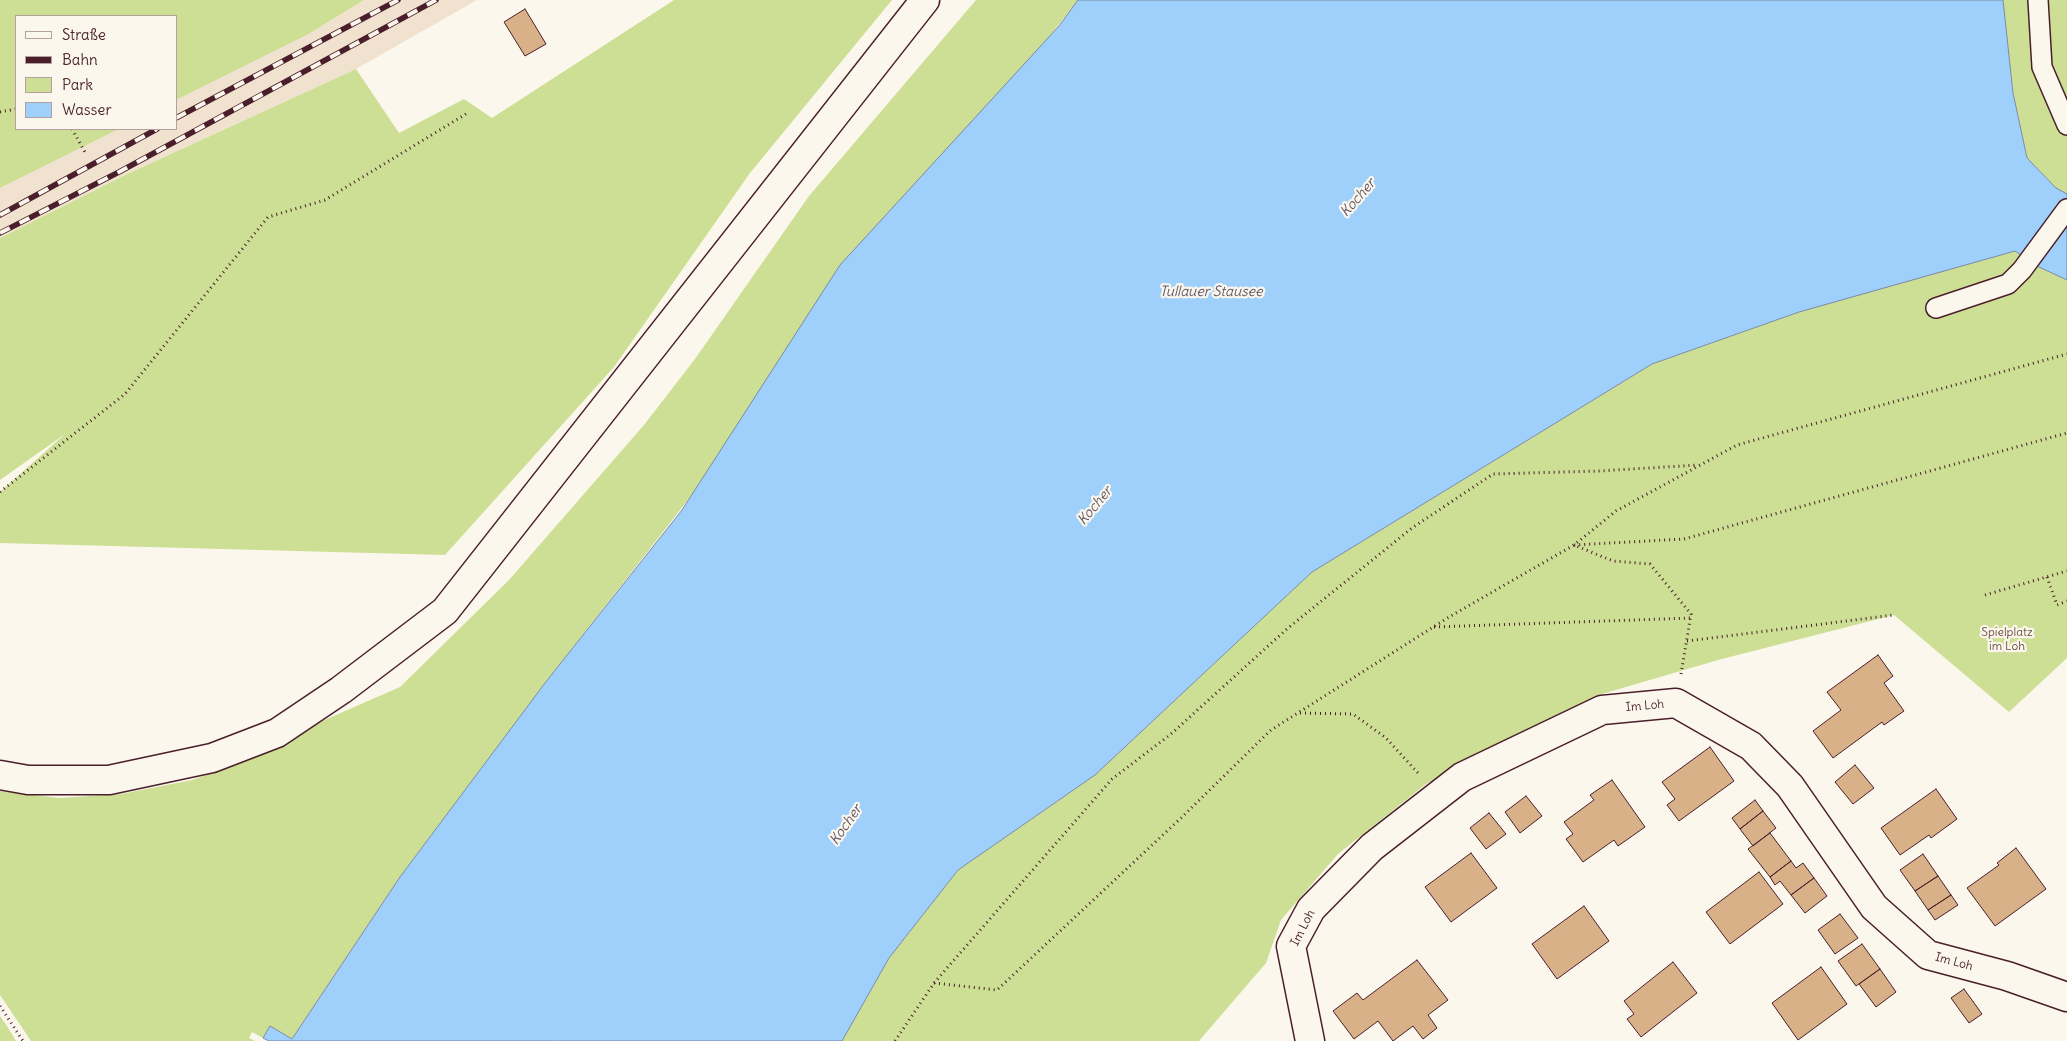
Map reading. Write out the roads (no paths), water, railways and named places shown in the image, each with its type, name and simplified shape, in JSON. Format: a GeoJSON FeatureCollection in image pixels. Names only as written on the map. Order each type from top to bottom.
{"type":"FeatureCollection","features":[{"type":"Feature","properties":{"kind":"street"},"geometry":{"type":"LineString","coordinates":[[0,775],[28,780],[109,780],[212,758],[276,733],[341,690],[445,611],[925,0]]}},
{"type":"Feature","properties":{"kind":"street","name":"Im Loh"},"geometry":{"type":"LineString","coordinates":[[1310,1041],[1291,946],[1311,908],[1372,847],[1462,777],[1602,710],[1676,703],[1751,746],[1790,786],[1874,906],[1928,955],[2007,976],[2067,997]]}},
{"type":"Feature","properties":{"kind":"lane"},"geometry":{"type":"LineString","coordinates":[[2038,0],[2042,67],[2067,125]]}},
{"type":"Feature","properties":{"kind":"lane"},"geometry":{"type":"LineString","coordinates":[[1936,308],[2008,284],[2022,270],[2067,209]]}},
{"type":"Feature","properties":{"kind":"water","name":"Tullauer Stausee"},"geometry":{"type":"Polygon","coordinates":[[[1078,0],[2003,0],[2013,93],[2027,158],[2056,188],[2067,194],[2067,280],[2039,267],[2015,251],[1799,312],[1652,364],[1312,572],[1095,775],[958,870],[889,958],[842,1041],[269,1041],[263,1038],[270,1026],[292,1039],[400,877],[545,683],[682,510],[840,265],[1059,26],[1078,0]]]}},
{"type":"Feature","properties":{"kind":"railway"},"geometry":{"type":"LineString","coordinates":[[178,117],[398,0]]}},
{"type":"Feature","properties":{"kind":"railway"},"geometry":{"type":"LineString","coordinates":[[0,233],[119,172],[436,0]]}},
{"type":"Feature","properties":{"kind":"railway"},"geometry":{"type":"LineString","coordinates":[[0,215],[155,130]]}},
{"type":"Feature","properties":{"kind":"water label","name":"Kocher"},"geometry":{"type":"Point","coordinates":[1358,198]}},
{"type":"Feature","properties":{"kind":"water label","name":"Kocher"},"geometry":{"type":"Point","coordinates":[1095,506]}},
{"type":"Feature","properties":{"kind":"water label","name":"Kocher"},"geometry":{"type":"Point","coordinates":[846,825]}},
{"type":"Feature","properties":{"kind":"park label","name":"Spielplatz im Loh"},"geometry":{"type":"Point","coordinates":[2007,640]}}]}
